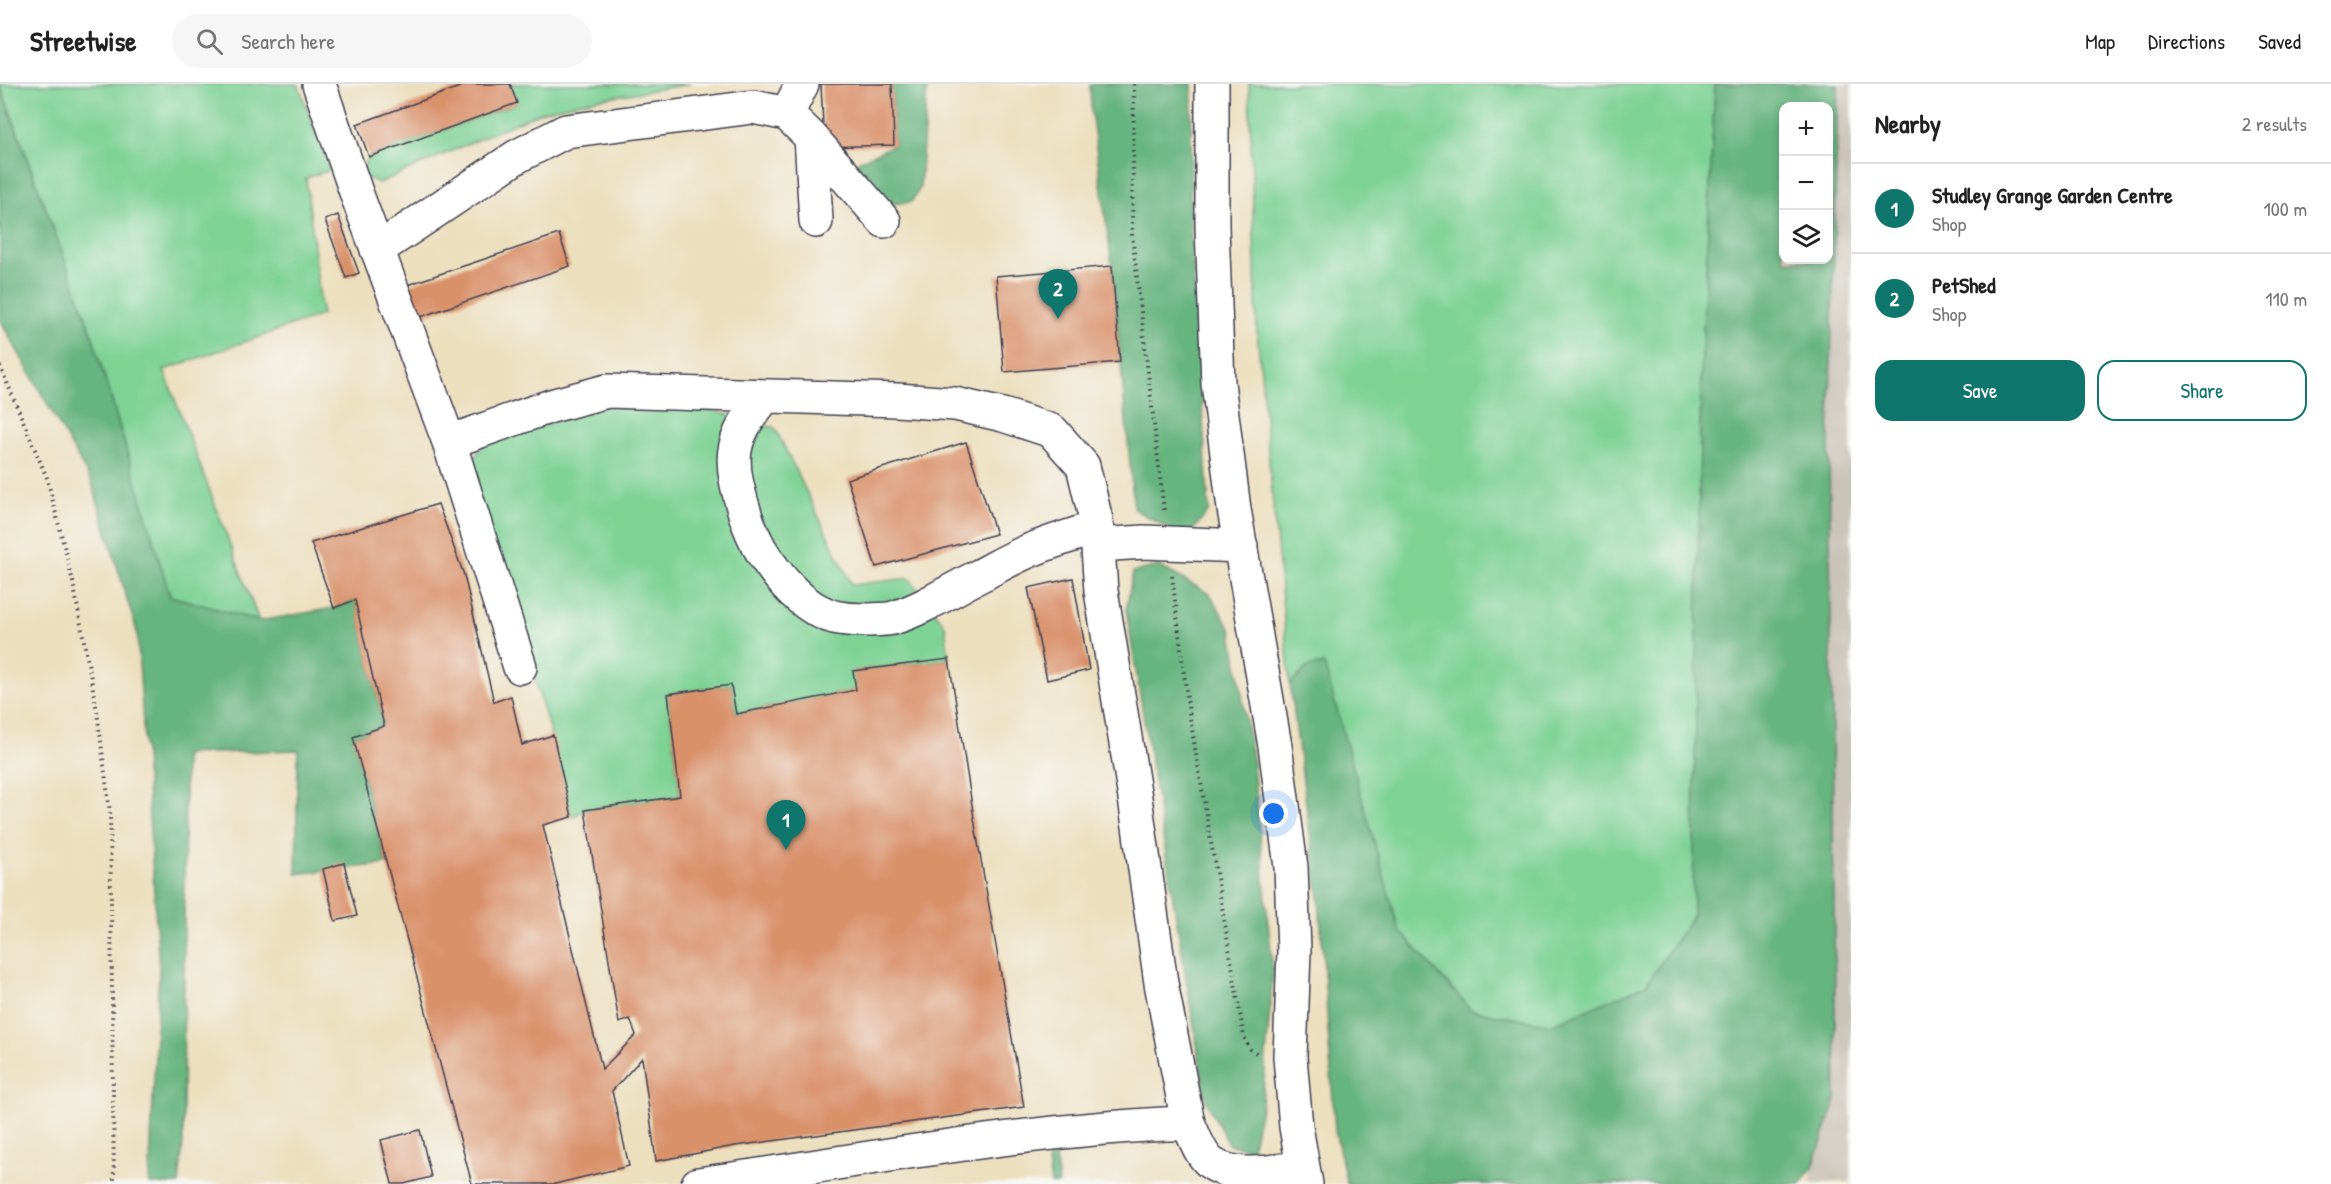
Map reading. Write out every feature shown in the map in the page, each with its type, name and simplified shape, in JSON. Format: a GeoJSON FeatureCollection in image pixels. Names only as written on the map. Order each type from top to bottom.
{"type":"FeatureCollection","features":[{"type":"Feature","properties":{"kind":"street"},"geometry":{"type":"LineString","coordinates":[[319,84],[377,250],[449,442],[519,667]]}},
{"type":"Feature","properties":{"kind":"street"},"geometry":{"type":"LineString","coordinates":[[787,114],[802,84]]}},
{"type":"Feature","properties":{"kind":"street"},"geometry":{"type":"LineString","coordinates":[[449,442],[533,412],[608,391],[897,400],[955,404],[1003,415],[1053,431],[1083,466],[1098,536],[1101,591],[1135,798],[1161,983],[1188,1123],[1197,1144],[1211,1163],[1242,1174],[1304,1176],[1296,1127],[1291,1070],[1294,952],[1291,867],[1275,746],[1234,509],[1216,360],[1212,227],[1212,84]]}},
{"type":"Feature","properties":{"kind":"street"},"geometry":{"type":"LineString","coordinates":[[377,250],[516,157],[566,131],[753,107],[787,114],[811,137],[884,221]]}},
{"type":"Feature","properties":{"kind":"street"},"geometry":{"type":"LineString","coordinates":[[811,137],[816,221]]}},
{"type":"Feature","properties":{"kind":"street"},"geometry":{"type":"LineString","coordinates":[[766,396],[743,425],[736,441],[733,459],[737,485],[750,530],[787,587],[832,616],[855,620],[891,618],[928,603],[1034,548],[1098,536],[1120,542],[1241,546]]}},
{"type":"Feature","properties":{"kind":"street"},"geometry":{"type":"LineString","coordinates":[[698,1184],[1009,1137],[1151,1124],[1188,1123]]}},
{"type":"Feature","properties":{"kind":"path"},"geometry":{"type":"LineString","coordinates":[[1134,84],[1132,234],[1188,706],[1244,1037],[1246,1044],[1256,1053],[1291,1070]]}},
{"type":"Feature","properties":{"kind":"path"},"geometry":{"type":"LineString","coordinates":[[0,366],[47,478],[73,582],[97,711],[110,812],[114,1184]]}},
{"type":"Feature","properties":{"kind":"shaded area"},"geometry":{"type":"Polygon","coordinates":[[[1838,84],[1851,84],[1851,1181],[1810,1183],[1813,1167],[1836,1099],[1829,446],[1838,84]]]}},
{"type":"Feature","properties":{"kind":"green space"},"geometry":{"type":"Polygon","coordinates":[[[0,84],[298,84],[330,170],[306,178],[322,315],[164,370],[259,621],[170,596],[90,328],[0,84]]]}},
{"type":"Feature","properties":{"kind":"green space"},"geometry":{"type":"Polygon","coordinates":[[[510,84],[690,84],[591,100],[543,111],[379,183],[358,174],[369,157],[517,103],[510,84]]]}},
{"type":"Feature","properties":{"kind":"green space"},"geometry":{"type":"Polygon","coordinates":[[[892,84],[927,84],[920,188],[911,202],[880,205],[857,179],[857,162],[894,145],[892,84]]]}},
{"type":"Feature","properties":{"kind":"green space"},"geometry":{"type":"Polygon","coordinates":[[[1090,84],[1192,84],[1190,220],[1209,511],[1191,532],[1175,532],[1134,509],[1112,266],[1091,110],[1090,84]]]}},
{"type":"Feature","properties":{"kind":"green space"},"geometry":{"type":"Polygon","coordinates":[[[1249,84],[1715,84],[1701,375],[1693,915],[1647,985],[1551,1025],[1471,1010],[1399,930],[1346,746],[1308,667],[1290,685],[1257,331],[1249,84]]]}},
{"type":"Feature","properties":{"kind":"green space"},"geometry":{"type":"Polygon","coordinates":[[[1715,84],[1838,84],[1829,446],[1836,1099],[1813,1167],[1800,1184],[1347,1184],[1335,1131],[1319,898],[1290,685],[1308,667],[1324,664],[1399,930],[1471,1010],[1551,1025],[1646,985],[1693,915],[1701,375],[1715,84]]]}},
{"type":"Feature","properties":{"kind":"green space"},"geometry":{"type":"Polygon","coordinates":[[[0,86],[90,328],[170,596],[259,621],[334,608],[355,600],[384,726],[353,737],[386,864],[296,874],[298,750],[185,754],[183,1143],[179,1184],[149,1184],[159,969],[137,632],[92,483],[0,320],[0,86]]]}},
{"type":"Feature","properties":{"kind":"green space"},"geometry":{"type":"Polygon","coordinates":[[[623,400],[715,411],[775,428],[852,585],[909,578],[945,625],[949,659],[854,671],[856,690],[736,714],[731,685],[668,694],[680,796],[585,810],[572,817],[523,643],[466,471],[483,445],[623,400]]]}},
{"type":"Feature","properties":{"kind":"green space"},"geometry":{"type":"Polygon","coordinates":[[[1159,566],[1210,594],[1232,632],[1253,764],[1273,972],[1262,1104],[1252,1149],[1229,1145],[1206,1101],[1126,609],[1133,572],[1159,566]]]}},
{"type":"Feature","properties":{"kind":"green space"},"geometry":{"type":"Polygon","coordinates":[[[1079,1146],[1080,1152],[1055,1154],[1059,1184],[1051,1184],[1047,1154],[1024,1156],[1023,1150],[1079,1146]]]}},
{"type":"Feature","properties":{"kind":"building"},"geometry":{"type":"Polygon","coordinates":[[[468,84],[510,84],[517,103],[369,157],[357,124],[468,84]]]}},
{"type":"Feature","properties":{"kind":"building"},"geometry":{"type":"Polygon","coordinates":[[[821,84],[892,84],[894,145],[824,147],[821,84]]]}},
{"type":"Feature","properties":{"kind":"building"},"geometry":{"type":"Polygon","coordinates":[[[338,215],[359,273],[346,278],[325,220],[338,215]]]}},
{"type":"Feature","properties":{"kind":"building"},"geometry":{"type":"Polygon","coordinates":[[[559,234],[570,266],[417,318],[407,285],[559,234]]]}},
{"type":"Feature","properties":{"kind":"building"},"geometry":{"type":"Polygon","coordinates":[[[1112,266],[1120,362],[1004,372],[996,276],[1112,266]]]}},
{"type":"Feature","properties":{"kind":"building"},"geometry":{"type":"Polygon","coordinates":[[[966,442],[996,534],[876,567],[847,479],[966,442]]]}},
{"type":"Feature","properties":{"kind":"building"},"geometry":{"type":"Polygon","coordinates":[[[438,504],[464,575],[494,702],[511,696],[522,745],[553,735],[572,817],[543,825],[602,1069],[636,1035],[630,1019],[619,1023],[585,810],[680,796],[668,694],[731,685],[736,714],[856,690],[853,671],[949,659],[1024,1107],[735,1146],[656,1161],[642,1058],[612,1091],[629,1166],[555,1184],[472,1184],[353,737],[384,726],[355,600],[334,608],[311,543],[438,504]]]}},
{"type":"Feature","properties":{"kind":"building"},"geometry":{"type":"Polygon","coordinates":[[[1073,578],[1089,670],[1047,680],[1028,588],[1073,578]]]}},
{"type":"Feature","properties":{"kind":"building"},"geometry":{"type":"Polygon","coordinates":[[[344,863],[357,916],[335,921],[323,869],[344,863]]]}},
{"type":"Feature","properties":{"kind":"building"},"geometry":{"type":"Polygon","coordinates":[[[420,1130],[431,1177],[404,1184],[392,1184],[381,1140],[420,1130]]]}},
{"type":"Feature","properties":{"kind":"place","name":"PetShed"},"geometry":{"type":"Point","coordinates":[1058,319]}},
{"type":"Feature","properties":{"kind":"place","name":"Studley Grange Garden Centre"},"geometry":{"type":"Point","coordinates":[786,850]}}]}
